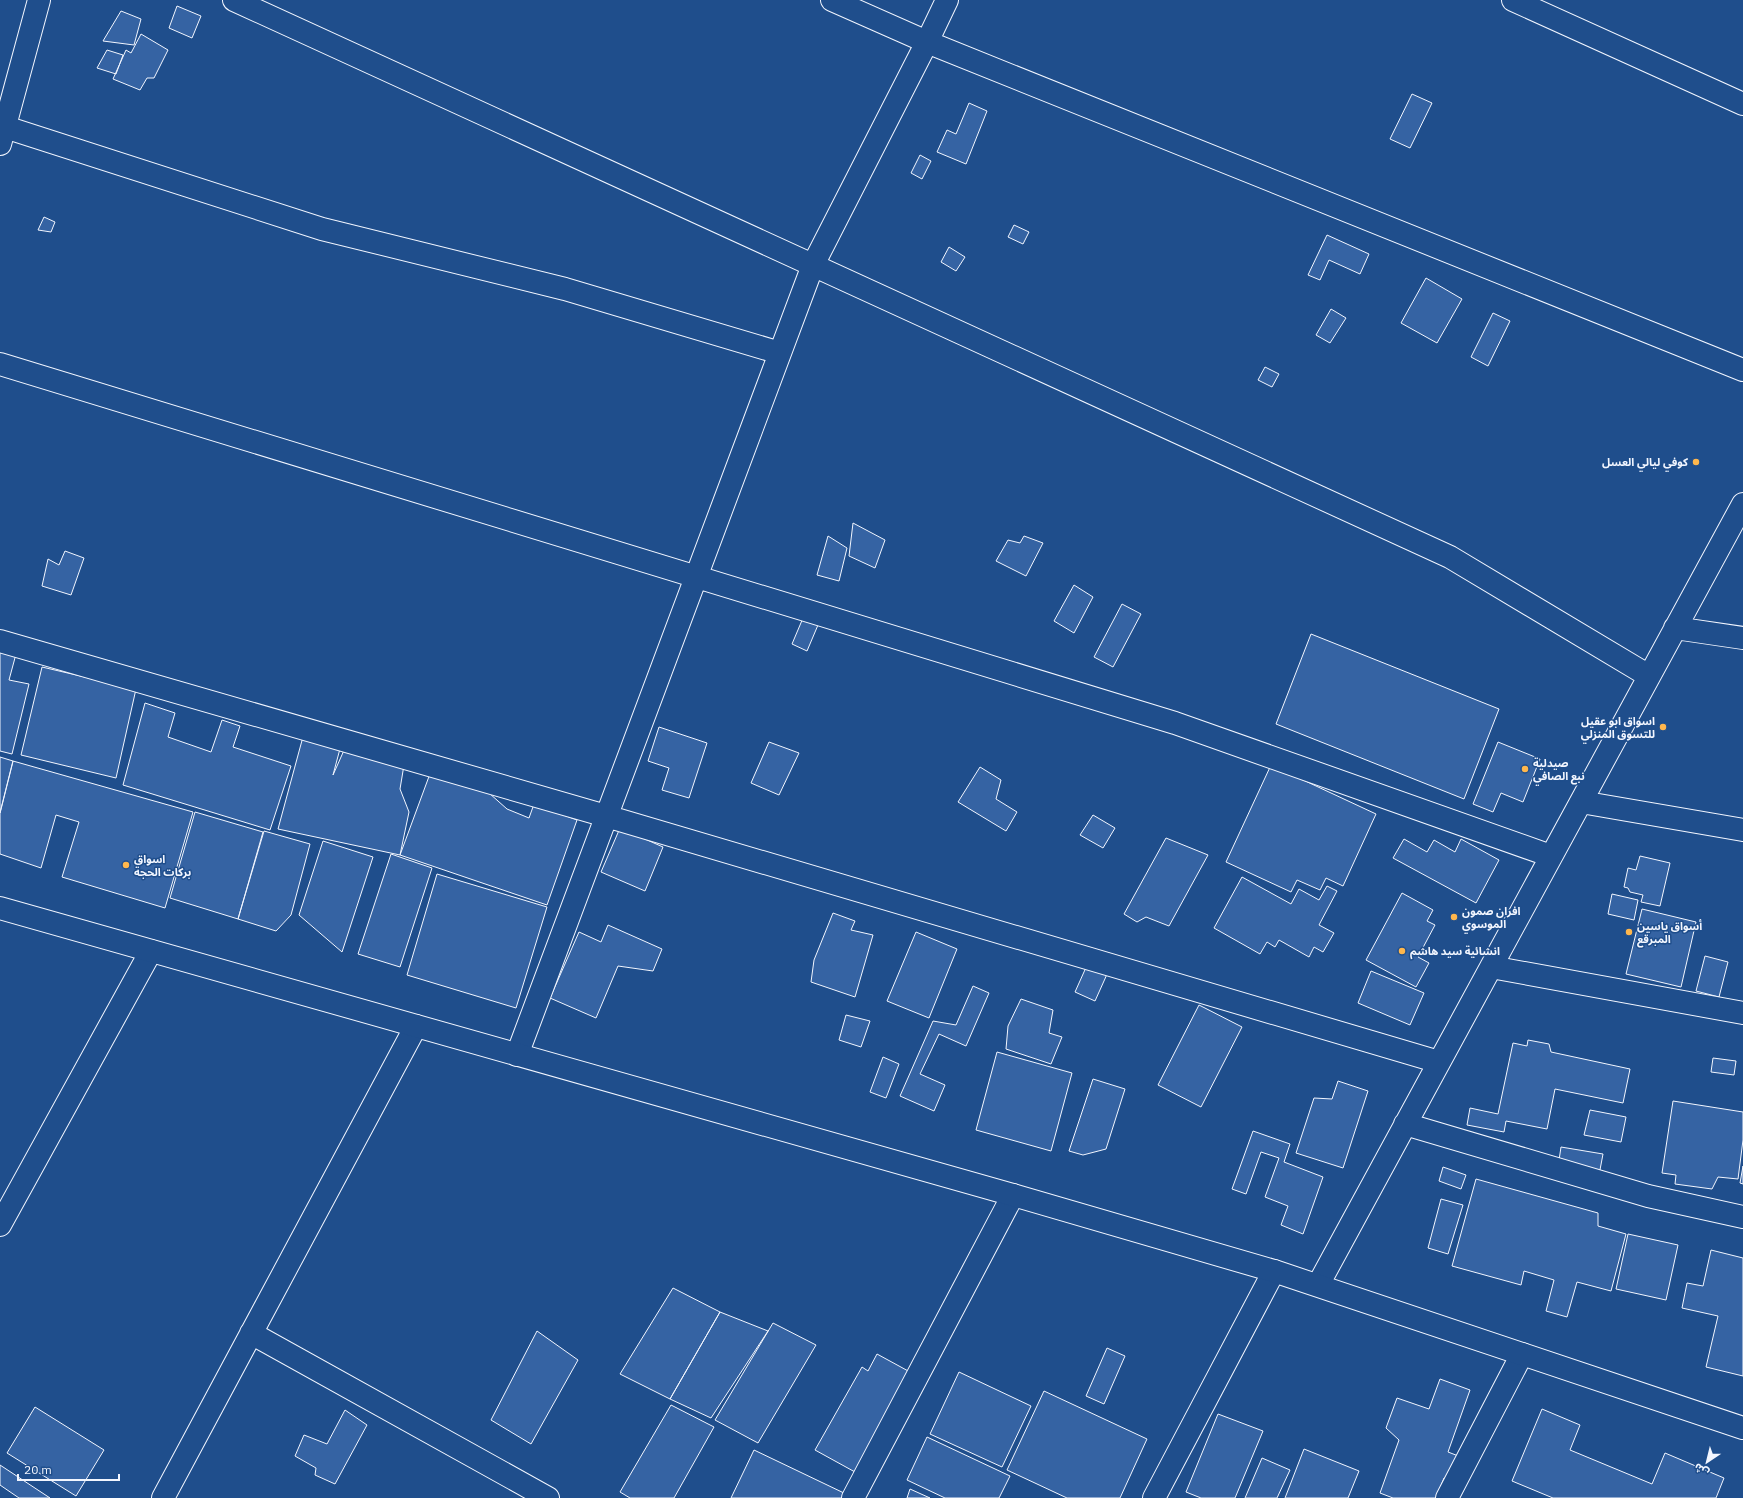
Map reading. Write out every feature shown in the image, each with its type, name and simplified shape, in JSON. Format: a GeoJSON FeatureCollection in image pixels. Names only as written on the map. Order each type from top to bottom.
{"type":"FeatureCollection","features":[{"type":"Feature","properties":{"kind":"street"},"geometry":{"type":"LineString","coordinates":[[39,0],[2,135],[322,229],[565,290],[780,352]]}},
{"type":"Feature","properties":{"kind":"street"},"geometry":{"type":"LineString","coordinates":[[234,0],[1450,557],[1649,676]]}},
{"type":"Feature","properties":{"kind":"street"},"geometry":{"type":"LineString","coordinates":[[832,0],[927,42],[1743,370]]}},
{"type":"Feature","properties":{"kind":"street"},"geometry":{"type":"LineString","coordinates":[[517,1055],[813,265],[947,0]]}},
{"type":"Feature","properties":{"kind":"street"},"geometry":{"type":"LineString","coordinates":[[1513,0],[1743,104]]}},
{"type":"Feature","properties":{"kind":"street"},"geometry":{"type":"LineString","coordinates":[[0,364],[1175,724],[1551,856]]}},
{"type":"Feature","properties":{"kind":"street"},"geometry":{"type":"LineString","coordinates":[[1318,1285],[1743,504]]}},
{"type":"Feature","properties":{"kind":"street"},"geometry":{"type":"LineString","coordinates":[[1676,628],[1743,638]]}},
{"type":"Feature","properties":{"kind":"street"},"geometry":{"type":"LineString","coordinates":[[0,641],[606,816],[1439,1062]]}},
{"type":"Feature","properties":{"kind":"street"},"geometry":{"type":"LineString","coordinates":[[1581,802],[1743,830]]}},
{"type":"Feature","properties":{"kind":"street"},"geometry":{"type":"LineString","coordinates":[[0,908],[1013,1195],[1274,1271],[1743,1428]]}},
{"type":"Feature","properties":{"kind":"street"},"geometry":{"type":"LineString","coordinates":[[0,1225],[151,951]]}},
{"type":"Feature","properties":{"kind":"street"},"geometry":{"type":"LineString","coordinates":[[1491,967],[1743,1012]]}},
{"type":"Feature","properties":{"kind":"street"},"geometry":{"type":"LineString","coordinates":[[163,1498],[416,1026]]}},
{"type":"Feature","properties":{"kind":"street"},"geometry":{"type":"LineString","coordinates":[[1405,1124],[1648,1196],[1743,1217]]}},
{"type":"Feature","properties":{"kind":"street"},"geometry":{"type":"LineString","coordinates":[[853,1498],[1013,1195]]}},
{"type":"Feature","properties":{"kind":"street"},"geometry":{"type":"LineString","coordinates":[[1154,1498],[1274,1271]]}},
{"type":"Feature","properties":{"kind":"street"},"geometry":{"type":"LineString","coordinates":[[251,1333],[548,1498]]}},
{"type":"Feature","properties":{"kind":"street"},"geometry":{"type":"LineString","coordinates":[[1447,1498],[1522,1354]]}},
{"type":"Feature","properties":{"kind":"building"},"geometry":{"type":"Polygon","coordinates":[[[177,6],[201,16],[192,38],[169,28],[177,6]]]}},
{"type":"Feature","properties":{"kind":"building"},"geometry":{"type":"Polygon","coordinates":[[[121,11],[141,19],[134,45],[103,41],[121,11]]]}},
{"type":"Feature","properties":{"kind":"building"},"geometry":{"type":"Polygon","coordinates":[[[141,34],[168,50],[154,78],[147,78],[140,90],[113,79],[126,50],[131,53],[141,34]]]}},
{"type":"Feature","properties":{"kind":"building"},"geometry":{"type":"Polygon","coordinates":[[[107,50],[123,55],[116,74],[97,68],[107,50]]]}},
{"type":"Feature","properties":{"kind":"building"},"geometry":{"type":"Polygon","coordinates":[[[1412,94],[1432,103],[1410,148],[1390,139],[1412,94]]]}},
{"type":"Feature","properties":{"kind":"building"},"geometry":{"type":"Polygon","coordinates":[[[969,103],[987,111],[966,164],[937,152],[947,130],[956,134],[969,103]]]}},
{"type":"Feature","properties":{"kind":"building"},"geometry":{"type":"Polygon","coordinates":[[[920,155],[931,161],[922,179],[911,173],[920,155]]]}},
{"type":"Feature","properties":{"kind":"building"},"geometry":{"type":"Polygon","coordinates":[[[44,217],[55,222],[51,232],[38,230],[44,217]]]}},
{"type":"Feature","properties":{"kind":"building"},"geometry":{"type":"Polygon","coordinates":[[[1014,225],[1029,232],[1023,244],[1008,237],[1014,225]]]}},
{"type":"Feature","properties":{"kind":"building"},"geometry":{"type":"Polygon","coordinates":[[[1327,235],[1369,254],[1360,274],[1329,260],[1320,280],[1308,275],[1327,235]]]}},
{"type":"Feature","properties":{"kind":"building"},"geometry":{"type":"Polygon","coordinates":[[[949,247],[965,257],[956,271],[941,262],[949,247]]]}},
{"type":"Feature","properties":{"kind":"building"},"geometry":{"type":"Polygon","coordinates":[[[1426,278],[1462,299],[1437,343],[1401,323],[1426,278]]]}},
{"type":"Feature","properties":{"kind":"building"},"geometry":{"type":"Polygon","coordinates":[[[1331,309],[1346,318],[1330,343],[1316,335],[1331,309]]]}},
{"type":"Feature","properties":{"kind":"building"},"geometry":{"type":"Polygon","coordinates":[[[1493,313],[1510,321],[1488,366],[1471,357],[1493,313]]]}},
{"type":"Feature","properties":{"kind":"building"},"geometry":{"type":"Polygon","coordinates":[[[1265,367],[1279,374],[1272,387],[1258,380],[1265,367]]]}},
{"type":"Feature","properties":{"kind":"building"},"geometry":{"type":"Polygon","coordinates":[[[853,523],[885,540],[875,568],[849,556],[853,523]]]}},
{"type":"Feature","properties":{"kind":"building"},"geometry":{"type":"Polygon","coordinates":[[[828,536],[847,548],[839,581],[817,575],[828,536]]]}},
{"type":"Feature","properties":{"kind":"building"},"geometry":{"type":"Polygon","coordinates":[[[1024,536],[1043,543],[1026,576],[996,561],[1008,540],[1020,543],[1024,536]]]}},
{"type":"Feature","properties":{"kind":"building"},"geometry":{"type":"Polygon","coordinates":[[[65,551],[84,558],[71,595],[42,586],[48,559],[59,565],[65,551]]]}},
{"type":"Feature","properties":{"kind":"building"},"geometry":{"type":"Polygon","coordinates":[[[1074,585],[1093,597],[1074,633],[1054,621],[1074,585]]]}},
{"type":"Feature","properties":{"kind":"building"},"geometry":{"type":"Polygon","coordinates":[[[1122,604],[1141,614],[1113,667],[1094,657],[1122,604]]]}},
{"type":"Feature","properties":{"kind":"building"},"geometry":{"type":"Polygon","coordinates":[[[803,618],[818,625],[807,651],[792,644],[803,618]]]}},
{"type":"Feature","properties":{"kind":"building"},"geometry":{"type":"Polygon","coordinates":[[[1311,634],[1499,709],[1464,799],[1276,724],[1311,634]]]}},
{"type":"Feature","properties":{"kind":"building"},"geometry":{"type":"Polygon","coordinates":[[[0,649],[16,654],[9,680],[29,684],[12,754],[0,751],[0,649]]]}},
{"type":"Feature","properties":{"kind":"building"},"geometry":{"type":"Polygon","coordinates":[[[42,667],[136,689],[116,778],[21,755],[42,667]]]}},
{"type":"Feature","properties":{"kind":"building"},"geometry":{"type":"Polygon","coordinates":[[[145,703],[175,713],[168,737],[211,752],[222,720],[240,726],[233,747],[291,766],[270,830],[123,785],[145,703]]]}},
{"type":"Feature","properties":{"kind":"building"},"geometry":{"type":"Polygon","coordinates":[[[659,727],[707,743],[689,798],[662,790],[669,768],[648,761],[659,727]]]}},
{"type":"Feature","properties":{"kind":"building"},"geometry":{"type":"Polygon","coordinates":[[[304,733],[341,745],[333,775],[345,748],[405,759],[400,789],[409,812],[400,855],[278,829],[304,733]]]}},
{"type":"Feature","properties":{"kind":"building"},"geometry":{"type":"Polygon","coordinates":[[[769,742],[799,753],[779,795],[751,783],[769,742]]]}},
{"type":"Feature","properties":{"kind":"building"},"geometry":{"type":"Polygon","coordinates":[[[1498,742],[1540,759],[1523,802],[1501,793],[1493,812],[1473,804],[1498,742]]]}},
{"type":"Feature","properties":{"kind":"building"},"geometry":{"type":"Polygon","coordinates":[[[0,757],[13,761],[0,813],[0,757]]]}},
{"type":"Feature","properties":{"kind":"building"},"geometry":{"type":"Polygon","coordinates":[[[13,761],[193,812],[165,908],[62,877],[79,822],[56,815],[41,868],[0,854],[0,813],[13,761]]]}},
{"type":"Feature","properties":{"kind":"building"},"geometry":{"type":"Polygon","coordinates":[[[1271,765],[1376,814],[1343,886],[1326,878],[1320,890],[1297,880],[1291,892],[1226,862],[1271,765]]]}},
{"type":"Feature","properties":{"kind":"building"},"geometry":{"type":"Polygon","coordinates":[[[980,767],[1001,780],[996,799],[1017,812],[1006,831],[958,802],[980,767]]]}},
{"type":"Feature","properties":{"kind":"building"},"geometry":{"type":"Polygon","coordinates":[[[431,771],[489,793],[507,809],[529,818],[534,804],[577,820],[547,905],[400,855],[431,771]]]}},
{"type":"Feature","properties":{"kind":"building"},"geometry":{"type":"Polygon","coordinates":[[[195,812],[263,832],[238,919],[170,898],[195,812]]]}},
{"type":"Feature","properties":{"kind":"building"},"geometry":{"type":"Polygon","coordinates":[[[1093,815],[1115,828],[1103,848],[1080,835],[1093,815]]]}},
{"type":"Feature","properties":{"kind":"building"},"geometry":{"type":"Polygon","coordinates":[[[620,828],[663,847],[645,891],[601,872],[620,828]]]}},
{"type":"Feature","properties":{"kind":"building"},"geometry":{"type":"Polygon","coordinates":[[[264,831],[310,844],[291,915],[276,931],[238,919],[264,831]]]}},
{"type":"Feature","properties":{"kind":"building"},"geometry":{"type":"Polygon","coordinates":[[[1166,838],[1208,855],[1169,926],[1146,917],[1137,922],[1124,914],[1166,838]]]}},
{"type":"Feature","properties":{"kind":"building"},"geometry":{"type":"Polygon","coordinates":[[[1404,839],[1427,852],[1434,840],[1455,852],[1461,839],[1499,860],[1476,903],[1393,858],[1404,839]]]}},
{"type":"Feature","properties":{"kind":"building"},"geometry":{"type":"Polygon","coordinates":[[[323,841],[373,857],[342,952],[299,915],[323,841]]]}},
{"type":"Feature","properties":{"kind":"building"},"geometry":{"type":"Polygon","coordinates":[[[391,854],[432,868],[400,967],[358,954],[391,854]]]}},
{"type":"Feature","properties":{"kind":"building"},"geometry":{"type":"Polygon","coordinates":[[[1640,856],[1670,863],[1660,906],[1641,902],[1643,895],[1630,892],[1628,888],[1624,887],[1628,868],[1636,870],[1640,856]]]}},
{"type":"Feature","properties":{"kind":"building"},"geometry":{"type":"Polygon","coordinates":[[[437,874],[547,907],[516,1008],[407,975],[437,874]]]}},
{"type":"Feature","properties":{"kind":"building"},"geometry":{"type":"Polygon","coordinates":[[[1242,877],[1291,904],[1299,889],[1319,900],[1327,886],[1337,891],[1319,925],[1334,933],[1323,952],[1314,947],[1309,957],[1279,940],[1275,947],[1267,942],[1260,954],[1214,928],[1242,877]]]}},
{"type":"Feature","properties":{"kind":"building"},"geometry":{"type":"Polygon","coordinates":[[[1402,893],[1433,910],[1427,921],[1435,925],[1418,957],[1429,963],[1416,987],[1366,960],[1402,893]]]}},
{"type":"Feature","properties":{"kind":"building"},"geometry":{"type":"Polygon","coordinates":[[[1612,894],[1638,900],[1634,920],[1608,914],[1612,894]]]}},
{"type":"Feature","properties":{"kind":"building"},"geometry":{"type":"Polygon","coordinates":[[[1642,909],[1696,922],[1681,987],[1626,974],[1642,909]]]}},
{"type":"Feature","properties":{"kind":"building"},"geometry":{"type":"Polygon","coordinates":[[[833,913],[855,921],[851,930],[873,935],[855,997],[811,982],[814,960],[833,913]]]}},
{"type":"Feature","properties":{"kind":"building"},"geometry":{"type":"Polygon","coordinates":[[[608,925],[662,949],[653,971],[618,966],[596,1018],[550,998],[579,932],[601,942],[608,925]]]}},
{"type":"Feature","properties":{"kind":"building"},"geometry":{"type":"Polygon","coordinates":[[[916,932],[957,949],[929,1018],[887,1001],[916,932]]]}},
{"type":"Feature","properties":{"kind":"building"},"geometry":{"type":"Polygon","coordinates":[[[1705,956],[1728,962],[1719,997],[1696,991],[1705,956]]]}},
{"type":"Feature","properties":{"kind":"building"},"geometry":{"type":"Polygon","coordinates":[[[1088,963],[1108,972],[1095,1001],[1075,992],[1088,963]]]}},
{"type":"Feature","properties":{"kind":"building"},"geometry":{"type":"Polygon","coordinates":[[[1371,971],[1424,993],[1410,1025],[1358,1003],[1371,971]]]}},
{"type":"Feature","properties":{"kind":"building"},"geometry":{"type":"Polygon","coordinates":[[[973,986],[989,993],[966,1046],[939,1034],[920,1074],[945,1085],[934,1111],[900,1096],[933,1021],[956,1025],[973,986]]]}},
{"type":"Feature","properties":{"kind":"building"},"geometry":{"type":"Polygon","coordinates":[[[1021,999],[1053,1010],[1049,1033],[1062,1037],[1051,1064],[1006,1049],[1008,1026],[1021,999]]]}},
{"type":"Feature","properties":{"kind":"building"},"geometry":{"type":"Polygon","coordinates":[[[1199,1005],[1242,1027],[1201,1107],[1158,1085],[1199,1005]]]}},
{"type":"Feature","properties":{"kind":"building"},"geometry":{"type":"Polygon","coordinates":[[[846,1015],[870,1021],[861,1047],[839,1040],[846,1015]]]}},
{"type":"Feature","properties":{"kind":"building"},"geometry":{"type":"Polygon","coordinates":[[[1528,1040],[1549,1044],[1551,1052],[1630,1069],[1623,1103],[1555,1089],[1547,1129],[1506,1121],[1504,1132],[1467,1125],[1470,1108],[1498,1114],[1513,1043],[1527,1046],[1528,1040]]]}},
{"type":"Feature","properties":{"kind":"building"},"geometry":{"type":"Polygon","coordinates":[[[997,1052],[1072,1073],[1051,1151],[976,1130],[997,1052]]]}},
{"type":"Feature","properties":{"kind":"building"},"geometry":{"type":"Polygon","coordinates":[[[883,1057],[899,1064],[886,1098],[870,1092],[883,1057]]]}},
{"type":"Feature","properties":{"kind":"building"},"geometry":{"type":"Polygon","coordinates":[[[1713,1058],[1736,1061],[1734,1075],[1711,1072],[1713,1058]]]}},
{"type":"Feature","properties":{"kind":"building"},"geometry":{"type":"Polygon","coordinates":[[[1093,1079],[1125,1089],[1106,1149],[1083,1155],[1069,1151],[1093,1079]]]}},
{"type":"Feature","properties":{"kind":"building"},"geometry":{"type":"Polygon","coordinates":[[[1338,1081],[1368,1091],[1343,1168],[1296,1153],[1314,1098],[1332,1099],[1338,1081]]]}},
{"type":"Feature","properties":{"kind":"building"},"geometry":{"type":"Polygon","coordinates":[[[1673,1101],[1743,1112],[1743,1140],[1738,1179],[1718,1177],[1712,1189],[1675,1184],[1676,1175],[1662,1173],[1673,1101]]]}},
{"type":"Feature","properties":{"kind":"building"},"geometry":{"type":"Polygon","coordinates":[[[1590,1110],[1626,1117],[1621,1142],[1584,1135],[1590,1110]]]}},
{"type":"Feature","properties":{"kind":"building"},"geometry":{"type":"Polygon","coordinates":[[[1253,1131],[1290,1144],[1284,1162],[1323,1177],[1303,1234],[1281,1225],[1288,1206],[1265,1197],[1279,1158],[1261,1152],[1246,1194],[1232,1189],[1253,1131]]]}},
{"type":"Feature","properties":{"kind":"building"},"geometry":{"type":"Polygon","coordinates":[[[1561,1147],[1603,1154],[1599,1175],[1558,1167],[1561,1147]]]}},
{"type":"Feature","properties":{"kind":"building"},"geometry":{"type":"Polygon","coordinates":[[[1743,1166],[1743,1184],[1740,1183],[1743,1166]]]}},
{"type":"Feature","properties":{"kind":"building"},"geometry":{"type":"Polygon","coordinates":[[[1443,1167],[1466,1175],[1461,1189],[1439,1181],[1443,1167]]]}},
{"type":"Feature","properties":{"kind":"building"},"geometry":{"type":"Polygon","coordinates":[[[1476,1179],[1598,1213],[1598,1226],[1626,1234],[1611,1291],[1577,1282],[1567,1317],[1546,1311],[1554,1280],[1524,1271],[1521,1285],[1452,1266],[1476,1179]]]}},
{"type":"Feature","properties":{"kind":"building"},"geometry":{"type":"Polygon","coordinates":[[[1441,1199],[1463,1205],[1448,1254],[1428,1248],[1441,1199]]]}},
{"type":"Feature","properties":{"kind":"building"},"geometry":{"type":"Polygon","coordinates":[[[1628,1234],[1678,1245],[1666,1300],[1616,1289],[1628,1234]]]}},
{"type":"Feature","properties":{"kind":"building"},"geometry":{"type":"Polygon","coordinates":[[[1711,1250],[1743,1258],[1743,1376],[1706,1367],[1718,1316],[1682,1308],[1687,1283],[1703,1286],[1711,1250]]]}},
{"type":"Feature","properties":{"kind":"building"},"geometry":{"type":"Polygon","coordinates":[[[673,1288],[720,1312],[670,1399],[620,1374],[673,1288]]]}},
{"type":"Feature","properties":{"kind":"building"},"geometry":{"type":"Polygon","coordinates":[[[720,1312],[768,1331],[711,1418],[670,1399],[720,1312]]]}},
{"type":"Feature","properties":{"kind":"building"},"geometry":{"type":"Polygon","coordinates":[[[773,1323],[816,1345],[758,1443],[715,1420],[773,1323]]]}},
{"type":"Feature","properties":{"kind":"building"},"geometry":{"type":"Polygon","coordinates":[[[537,1331],[578,1360],[531,1444],[491,1420],[537,1331]]]}},
{"type":"Feature","properties":{"kind":"building"},"geometry":{"type":"Polygon","coordinates":[[[1107,1348],[1125,1356],[1104,1404],[1086,1396],[1107,1348]]]}},
{"type":"Feature","properties":{"kind":"building"},"geometry":{"type":"Polygon","coordinates":[[[877,1354],[910,1372],[855,1472],[815,1450],[862,1367],[868,1371],[877,1354]]]}},
{"type":"Feature","properties":{"kind":"building"},"geometry":{"type":"Polygon","coordinates":[[[959,1372],[1031,1406],[1002,1467],[930,1434],[959,1372]]]}},
{"type":"Feature","properties":{"kind":"building"},"geometry":{"type":"Polygon","coordinates":[[[1440,1379],[1470,1390],[1448,1452],[1461,1457],[1452,1481],[1444,1478],[1436,1498],[1393,1498],[1380,1493],[1399,1440],[1386,1428],[1397,1398],[1429,1409],[1440,1379]]]}},
{"type":"Feature","properties":{"kind":"building"},"geometry":{"type":"Polygon","coordinates":[[[1044,1391],[1147,1439],[1120,1498],[1067,1498],[1007,1470],[1044,1391]]]}},
{"type":"Feature","properties":{"kind":"building"},"geometry":{"type":"Polygon","coordinates":[[[671,1405],[714,1427],[674,1498],[630,1498],[620,1492],[671,1405]]]}},
{"type":"Feature","properties":{"kind":"building"},"geometry":{"type":"Polygon","coordinates":[[[35,1407],[104,1450],[76,1496],[7,1453],[35,1407]]]}},
{"type":"Feature","properties":{"kind":"building"},"geometry":{"type":"Polygon","coordinates":[[[1542,1409],[1580,1425],[1570,1450],[1652,1484],[1665,1453],[1724,1478],[1716,1498],[1553,1498],[1512,1481],[1542,1409]]]}},
{"type":"Feature","properties":{"kind":"building"},"geometry":{"type":"Polygon","coordinates":[[[345,1410],[367,1425],[335,1484],[315,1475],[316,1468],[295,1456],[304,1435],[327,1444],[345,1410]]]}},
{"type":"Feature","properties":{"kind":"building"},"geometry":{"type":"Polygon","coordinates":[[[1218,1414],[1263,1431],[1235,1498],[1201,1498],[1186,1492],[1218,1414]]]}},
{"type":"Feature","properties":{"kind":"building"},"geometry":{"type":"Polygon","coordinates":[[[927,1437],[1010,1476],[999,1498],[945,1498],[907,1480],[927,1437]]]}},
{"type":"Feature","properties":{"kind":"building"},"geometry":{"type":"Polygon","coordinates":[[[1304,1449],[1359,1471],[1348,1498],[1285,1498],[1304,1449]]]}},
{"type":"Feature","properties":{"kind":"building"},"geometry":{"type":"Polygon","coordinates":[[[754,1450],[846,1494],[844,1498],[731,1498],[754,1450]]]}},
{"type":"Feature","properties":{"kind":"building"},"geometry":{"type":"Polygon","coordinates":[[[1262,1458],[1290,1470],[1277,1498],[1245,1498],[1262,1458]]]}},
{"type":"Feature","properties":{"kind":"building"},"geometry":{"type":"Polygon","coordinates":[[[0,1465],[50,1498],[19,1498],[0,1485],[0,1465]]]}},
{"type":"Feature","properties":{"kind":"building"},"geometry":{"type":"Polygon","coordinates":[[[910,1489],[930,1498],[907,1498],[910,1489]]]}},
{"type":"Feature","properties":{"kind":"place","name":"كوفي ليالي العسل"},"geometry":{"type":"Point","coordinates":[1696,462]}},
{"type":"Feature","properties":{"kind":"place","name":"اسواق ابو عقيل للتسوق المنزلي"},"geometry":{"type":"Point","coordinates":[1663,727]}},
{"type":"Feature","properties":{"kind":"place","name":"صيدلية نبع الصافي"},"geometry":{"type":"Point","coordinates":[1525,769]}},
{"type":"Feature","properties":{"kind":"place","name":"اسواق بركات الحجة"},"geometry":{"type":"Point","coordinates":[126,865]}},
{"type":"Feature","properties":{"kind":"place","name":"افران صمون الموسوي"},"geometry":{"type":"Point","coordinates":[1454,917]}},
{"type":"Feature","properties":{"kind":"place","name":"أسواق ياسين المبرقع"},"geometry":{"type":"Point","coordinates":[1629,932]}},
{"type":"Feature","properties":{"kind":"place","name":"انشائية سيد هاشم"},"geometry":{"type":"Point","coordinates":[1402,951]}}]}
